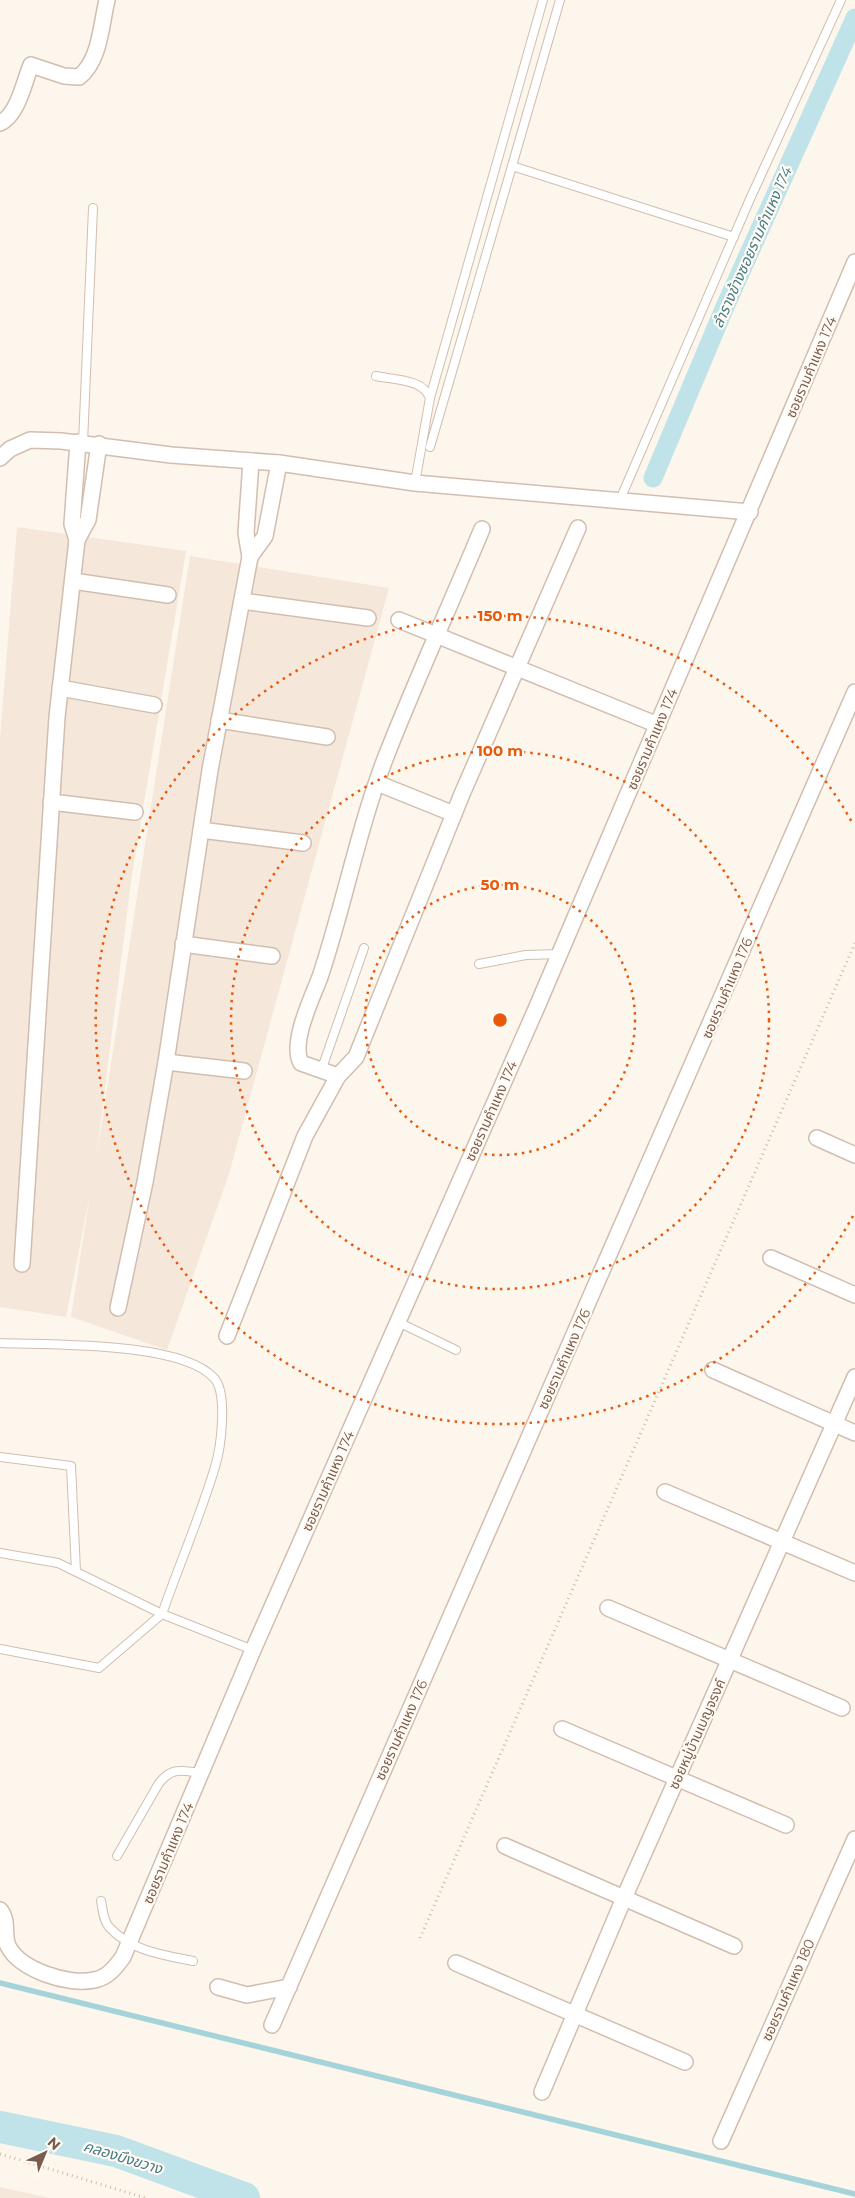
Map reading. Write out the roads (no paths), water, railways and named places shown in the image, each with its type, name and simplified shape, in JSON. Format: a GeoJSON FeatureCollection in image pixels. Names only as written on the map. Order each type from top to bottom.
{"type":"FeatureCollection","features":[{"type":"Feature","properties":{"kind":"street"},"geometry":{"type":"LineString","coordinates":[[0,123],[6,120],[14,109],[31,65],[64,76],[79,78],[88,70],[97,43],[107,0]]}},
{"type":"Feature","properties":{"kind":"street","name":"ซอยรามคำแหง 174"},"geometry":{"type":"LineString","coordinates":[[0,1910],[5,1916],[8,1945],[16,1957],[29,1968],[59,1978],[93,1981],[108,1975],[124,1958],[254,1650],[560,954],[855,262]]}},
{"type":"Feature","properties":{"kind":"street"},"geometry":{"type":"LineString","coordinates":[[0,458],[10,449],[30,440],[80,442],[171,455],[279,463],[415,484],[750,512]]}},
{"type":"Feature","properties":{"kind":"street"},"geometry":{"type":"LineString","coordinates":[[22,1264],[51,802],[60,688],[77,540],[72,524],[80,442]]}},
{"type":"Feature","properties":{"kind":"street"},"geometry":{"type":"LineString","coordinates":[[77,540],[88,520],[99,444]]}},
{"type":"Feature","properties":{"kind":"street"},"geometry":{"type":"LineString","coordinates":[[118,1308],[145,1182],[166,1062],[219,720],[250,557],[246,533],[251,461]]}},
{"type":"Feature","properties":{"kind":"street"},"geometry":{"type":"LineString","coordinates":[[250,557],[265,536],[279,463]]}},
{"type":"Feature","properties":{"kind":"street"},"geometry":{"type":"LineString","coordinates":[[227,1336],[305,1136],[338,1076],[356,1057],[454,814],[578,528]]}},
{"type":"Feature","properties":{"kind":"street"},"geometry":{"type":"LineString","coordinates":[[338,1076],[301,1063],[297,1056],[297,1047],[385,760],[482,529]]}},
{"type":"Feature","properties":{"kind":"street"},"geometry":{"type":"LineString","coordinates":[[73,581],[168,595]]}},
{"type":"Feature","properties":{"kind":"street"},"geometry":{"type":"LineString","coordinates":[[242,601],[368,618]]}},
{"type":"Feature","properties":{"kind":"street"},"geometry":{"type":"LineString","coordinates":[[398,620],[658,725]]}},
{"type":"Feature","properties":{"kind":"street"},"geometry":{"type":"LineString","coordinates":[[60,688],[154,705]]}},
{"type":"Feature","properties":{"kind":"street","name":"ซอยรามคำแหง 176"},"geometry":{"type":"LineString","coordinates":[[272,2026],[855,692]]}},
{"type":"Feature","properties":{"kind":"street"},"geometry":{"type":"LineString","coordinates":[[219,720],[326,737]]}},
{"type":"Feature","properties":{"kind":"street"},"geometry":{"type":"LineString","coordinates":[[377,783],[454,814]]}},
{"type":"Feature","properties":{"kind":"street"},"geometry":{"type":"LineString","coordinates":[[51,802],[135,812]]}},
{"type":"Feature","properties":{"kind":"street"},"geometry":{"type":"LineString","coordinates":[[201,830],[303,843]]}},
{"type":"Feature","properties":{"kind":"street"},"geometry":{"type":"LineString","coordinates":[[183,944],[272,956]]}},
{"type":"Feature","properties":{"kind":"street"},"geometry":{"type":"LineString","coordinates":[[166,1062],[244,1072]]}},
{"type":"Feature","properties":{"kind":"street"},"geometry":{"type":"LineString","coordinates":[[817,1138],[855,1155]]}},
{"type":"Feature","properties":{"kind":"street"},"geometry":{"type":"LineString","coordinates":[[771,1258],[855,1295]]}},
{"type":"Feature","properties":{"kind":"street"},"geometry":{"type":"LineString","coordinates":[[713,1370],[855,1433]]}},
{"type":"Feature","properties":{"kind":"street","name":"ซอยหมู่บ้านเบญจรงค์"},"geometry":{"type":"LineString","coordinates":[[542,2092],[624,1898],[855,1377]]}},
{"type":"Feature","properties":{"kind":"street"},"geometry":{"type":"LineString","coordinates":[[665,1492],[855,1573]]}},
{"type":"Feature","properties":{"kind":"street"},"geometry":{"type":"LineString","coordinates":[[608,1608],[842,1708]]}},
{"type":"Feature","properties":{"kind":"street"},"geometry":{"type":"LineString","coordinates":[[562,1729],[786,1825]]}},
{"type":"Feature","properties":{"kind":"street","name":"ซอยรามคำแหง 180"},"geometry":{"type":"LineString","coordinates":[[721,2141],[855,1839]]}},
{"type":"Feature","properties":{"kind":"street"},"geometry":{"type":"LineString","coordinates":[[505,1846],[734,1946]]}},
{"type":"Feature","properties":{"kind":"street"},"geometry":{"type":"LineString","coordinates":[[456,1963],[685,2062]]}},
{"type":"Feature","properties":{"kind":"street"},"geometry":{"type":"LineString","coordinates":[[218,1987],[247,1995],[289,1987]]}},
{"type":"Feature","properties":{"kind":"lane"},"geometry":{"type":"LineString","coordinates":[[415,484],[430,398],[542,0]]}},
{"type":"Feature","properties":{"kind":"lane"},"geometry":{"type":"LineString","coordinates":[[430,447],[560,0]]}},
{"type":"Feature","properties":{"kind":"lane"},"geometry":{"type":"LineString","coordinates":[[619,502],[734,237],[841,0]]}},
{"type":"Feature","properties":{"kind":"lane"},"geometry":{"type":"LineString","coordinates":[[512,166],[734,237]]}},
{"type":"Feature","properties":{"kind":"lane"},"geometry":{"type":"LineString","coordinates":[[80,442],[93,208]]}},
{"type":"Feature","properties":{"kind":"lane"},"geometry":{"type":"LineString","coordinates":[[376,376],[418,384],[427,391],[430,398]]}},
{"type":"Feature","properties":{"kind":"lane"},"geometry":{"type":"LineString","coordinates":[[321,1071],[364,948]]}},
{"type":"Feature","properties":{"kind":"lane"},"geometry":{"type":"LineString","coordinates":[[479,964],[526,955],[560,954]]}},
{"type":"Feature","properties":{"kind":"lane"},"geometry":{"type":"LineString","coordinates":[[398,1322],[456,1350]]}},
{"type":"Feature","properties":{"kind":"lane"},"geometry":{"type":"LineString","coordinates":[[0,1343],[129,1348],[197,1366],[215,1378],[221,1392],[222,1422],[216,1466],[162,1614],[99,1668],[0,1649]]}},
{"type":"Feature","properties":{"kind":"lane"},"geometry":{"type":"LineString","coordinates":[[0,1457],[70,1466],[76,1571]]}},
{"type":"Feature","properties":{"kind":"lane"},"geometry":{"type":"LineString","coordinates":[[0,1553],[58,1563],[162,1614],[254,1650]]}},
{"type":"Feature","properties":{"kind":"lane"},"geometry":{"type":"LineString","coordinates":[[117,1856],[159,1783],[168,1773],[178,1770],[202,1773]]}},
{"type":"Feature","properties":{"kind":"lane"},"geometry":{"type":"LineString","coordinates":[[101,1901],[104,1918],[109,1927],[130,1943],[158,1954],[193,1961]]}},
{"type":"Feature","properties":{"kind":"waterway","name":"ลำรางข้างซอยรามคำแหง 174"},"geometry":{"type":"LineString","coordinates":[[653,478],[724,309],[855,18]]}},
{"type":"Feature","properties":{"kind":"waterway"},"geometry":{"type":"LineString","coordinates":[[0,1983],[855,2194]]}},
{"type":"Feature","properties":{"kind":"waterway","name":"คลองบึงขวาง"},"geometry":{"type":"LineString","coordinates":[[0,2127],[116,2151],[244,2198]]}}]}
